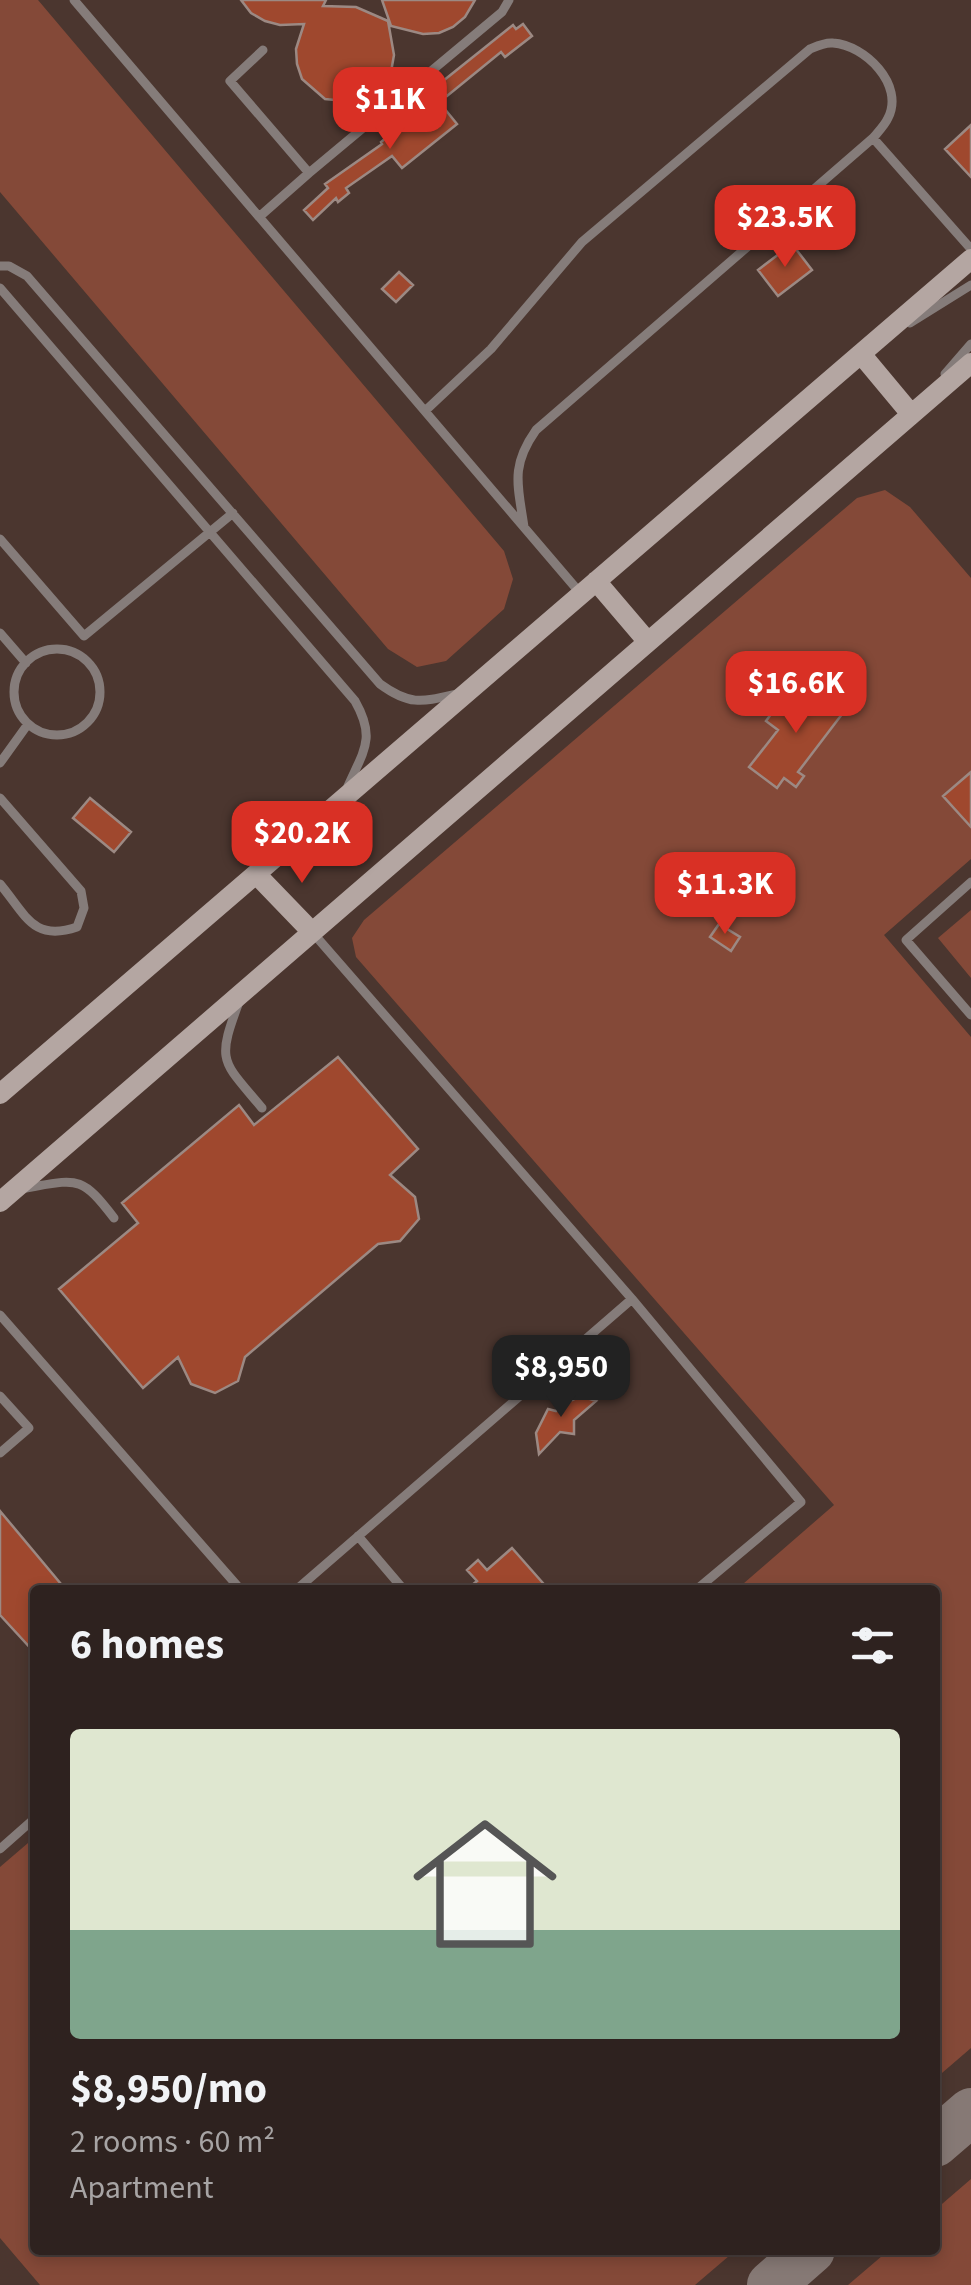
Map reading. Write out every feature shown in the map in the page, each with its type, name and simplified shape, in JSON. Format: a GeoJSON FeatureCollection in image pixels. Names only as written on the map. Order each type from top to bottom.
{"type":"FeatureCollection","features":[{"type":"Feature","properties":{"kind":"street"},"geometry":{"type":"LineString","coordinates":[[0,1094],[971,259]]}},
{"type":"Feature","properties":{"kind":"street"},"geometry":{"type":"LineString","coordinates":[[861,354],[911,414]]}},
{"type":"Feature","properties":{"kind":"street"},"geometry":{"type":"LineString","coordinates":[[7,1196],[971,363]]}},
{"type":"Feature","properties":{"kind":"street"},"geometry":{"type":"LineString","coordinates":[[588,588],[648,642]]}},
{"type":"Feature","properties":{"kind":"street"},"geometry":{"type":"LineString","coordinates":[[256,874],[312,932]]}},
{"type":"Feature","properties":{"kind":"lane"},"geometry":{"type":"LineString","coordinates":[[74,0],[524,527],[588,588]]}},
{"type":"Feature","properties":{"kind":"lane"},"geometry":{"type":"LineString","coordinates":[[259,217],[502,12],[509,0]]}},
{"type":"Feature","properties":{"kind":"lane"},"geometry":{"type":"LineString","coordinates":[[424,411],[492,349],[582,242],[810,48],[830,42],[849,46],[864,53],[886,77],[892,98],[890,116],[874,138],[536,430],[521,452],[517,476],[524,527]]}},
{"type":"Feature","properties":{"kind":"lane"},"geometry":{"type":"LineString","coordinates":[[263,50],[230,81],[309,172]]}},
{"type":"Feature","properties":{"kind":"lane"},"geometry":{"type":"LineString","coordinates":[[874,138],[971,250]]}},
{"type":"Feature","properties":{"kind":"lane"},"geometry":{"type":"LineString","coordinates":[[0,266],[28,276],[380,684],[399,698],[422,702],[469,691]]}},
{"type":"Feature","properties":{"kind":"lane"},"geometry":{"type":"LineString","coordinates":[[861,354],[971,284]]}},
{"type":"Feature","properties":{"kind":"lane"},"geometry":{"type":"LineString","coordinates":[[0,288],[355,701],[367,721],[368,741],[342,800]]}},
{"type":"Feature","properties":{"kind":"lane"},"geometry":{"type":"LineString","coordinates":[[911,414],[971,344]]}},
{"type":"Feature","properties":{"kind":"lane"},"geometry":{"type":"LineString","coordinates":[[80,656],[84,636],[234,514]]}},
{"type":"Feature","properties":{"kind":"lane"},"geometry":{"type":"LineString","coordinates":[[0,540],[84,636]]}},
{"type":"Feature","properties":{"kind":"lane"},"geometry":{"type":"LineString","coordinates":[[0,633],[26,663]]}},
{"type":"Feature","properties":{"kind":"lane"},"geometry":{"type":"LineString","coordinates":[[52,650],[80,656],[98,679],[97,708],[89,720],[66,734],[39,732],[28,724],[15,701],[18,674],[26,663],[37,654],[52,650]]}},
{"type":"Feature","properties":{"kind":"lane"},"geometry":{"type":"LineString","coordinates":[[0,762],[28,724]]}},
{"type":"Feature","properties":{"kind":"lane"},"geometry":{"type":"LineString","coordinates":[[0,798],[81,891],[84,908],[77,927],[55,934],[36,927],[0,884]]}},
{"type":"Feature","properties":{"kind":"lane"},"geometry":{"type":"LineString","coordinates":[[971,882],[906,940],[971,1015]]}},
{"type":"Feature","properties":{"kind":"lane"},"geometry":{"type":"LineString","coordinates":[[312,932],[632,1299],[801,1502],[702,1585]]}},
{"type":"Feature","properties":{"kind":"lane"},"geometry":{"type":"LineString","coordinates":[[243,992],[224,1044],[225,1063],[262,1108]]}},
{"type":"Feature","properties":{"kind":"lane"},"geometry":{"type":"LineString","coordinates":[[7,1196],[66,1180],[86,1184],[114,1218]]}},
{"type":"Feature","properties":{"kind":"lane"},"geometry":{"type":"LineString","coordinates":[[302,1585],[632,1299]]}},
{"type":"Feature","properties":{"kind":"lane"},"geometry":{"type":"LineString","coordinates":[[0,1314],[238,1585]]}},
{"type":"Feature","properties":{"kind":"lane"},"geometry":{"type":"LineString","coordinates":[[0,1396],[29,1428],[0,1454]]}},
{"type":"Feature","properties":{"kind":"lane"},"geometry":{"type":"LineString","coordinates":[[358,1536],[400,1585]]}},
{"type":"Feature","properties":{"kind":"lane"},"geometry":{"type":"LineString","coordinates":[[0,1849],[30,1822]]}},
{"type":"Feature","properties":{"kind":"shaded area"},"geometry":{"type":"Polygon","coordinates":[[[0,0],[971,0],[971,2285],[0,2285],[0,0]]]}},
{"type":"Feature","properties":{"kind":"shaded area"},"geometry":{"type":"Polygon","coordinates":[[[0,0],[38,0],[504,551],[513,579],[504,609],[446,661],[417,667],[388,649],[0,192],[0,0]]]}},
{"type":"Feature","properties":{"kind":"shaded area"},"geometry":{"type":"Polygon","coordinates":[[[885,490],[910,507],[971,578],[971,859],[884,935],[971,1037],[971,2048],[940,2075],[940,1585],[742,1585],[834,1505],[356,957],[352,938],[364,920],[857,498],[885,490]]]}},
{"type":"Feature","properties":{"kind":"shaded area"},"geometry":{"type":"Polygon","coordinates":[[[971,910],[971,978],[938,938],[971,910]]]}},
{"type":"Feature","properties":{"kind":"shaded area"},"geometry":{"type":"Polygon","coordinates":[[[30,1841],[30,2255],[730,2255],[695,2285],[40,2285],[0,2238],[0,1867],[30,1841]]]}},
{"type":"Feature","properties":{"kind":"shaded area"},"geometry":{"type":"Polygon","coordinates":[[[971,2179],[971,2285],[848,2285],[883,2255],[940,2255],[940,2206],[971,2179]]]}},
{"type":"Feature","properties":{"kind":"building"},"geometry":{"type":"Polygon","coordinates":[[[241,0],[326,0],[323,6],[356,7],[388,21],[394,55],[391,72],[371,96],[356,102],[325,99],[302,79],[297,64],[296,49],[304,24],[265,21],[251,13],[241,0]]]}},
{"type":"Feature","properties":{"kind":"building"},"geometry":{"type":"Polygon","coordinates":[[[382,0],[475,0],[453,27],[423,34],[391,26],[382,0]]]}},
{"type":"Feature","properties":{"kind":"building"},"geometry":{"type":"Polygon","coordinates":[[[523,24],[532,36],[505,57],[501,52],[447,96],[438,85],[513,25],[516,29],[523,24]]]}},
{"type":"Feature","properties":{"kind":"building"},"geometry":{"type":"Polygon","coordinates":[[[435,97],[457,124],[402,168],[392,156],[346,188],[349,193],[338,202],[336,198],[313,220],[304,210],[328,188],[325,184],[382,144],[435,97]]]}},
{"type":"Feature","properties":{"kind":"building"},"geometry":{"type":"Polygon","coordinates":[[[971,125],[971,177],[945,149],[971,125]]]}},
{"type":"Feature","properties":{"kind":"building"},"geometry":{"type":"Polygon","coordinates":[[[792,244],[812,270],[778,296],[758,270],[792,244]]]}},
{"type":"Feature","properties":{"kind":"building"},"geometry":{"type":"Polygon","coordinates":[[[399,272],[413,285],[396,302],[382,289],[399,272]]]}},
{"type":"Feature","properties":{"kind":"building"},"geometry":{"type":"Polygon","coordinates":[[[791,687],[821,710],[834,693],[849,705],[798,772],[804,776],[796,787],[784,778],[777,788],[749,767],[778,730],[766,721],[791,687]]]}},
{"type":"Feature","properties":{"kind":"building"},"geometry":{"type":"Polygon","coordinates":[[[971,772],[971,827],[943,796],[971,772]]]}},
{"type":"Feature","properties":{"kind":"building"},"geometry":{"type":"Polygon","coordinates":[[[90,798],[131,832],[114,852],[73,818],[90,798]]]}},
{"type":"Feature","properties":{"kind":"building"},"geometry":{"type":"Polygon","coordinates":[[[719,924],[740,937],[731,951],[710,937],[719,924]]]}},
{"type":"Feature","properties":{"kind":"building"},"geometry":{"type":"Polygon","coordinates":[[[338,1057],[418,1149],[390,1175],[415,1197],[419,1219],[400,1241],[378,1244],[245,1357],[238,1381],[215,1393],[191,1384],[178,1357],[143,1388],[59,1289],[138,1223],[122,1203],[239,1105],[254,1125],[338,1057]]]}},
{"type":"Feature","properties":{"kind":"building"},"geometry":{"type":"Polygon","coordinates":[[[581,1396],[596,1401],[574,1420],[574,1434],[560,1432],[539,1454],[536,1433],[548,1409],[556,1411],[568,1398],[581,1396]]]}},
{"type":"Feature","properties":{"kind":"building"},"geometry":{"type":"Polygon","coordinates":[[[0,1511],[62,1585],[30,1585],[30,1648],[0,1615],[0,1511]]]}},
{"type":"Feature","properties":{"kind":"building"},"geometry":{"type":"Polygon","coordinates":[[[512,1548],[545,1585],[472,1585],[477,1581],[467,1570],[478,1560],[487,1570],[512,1548]]]}},
{"type":"Feature","properties":{"kind":"taxiway"},"geometry":{"type":"LineString","coordinates":[[940,2139],[971,2112]]}},
{"type":"Feature","properties":{"kind":"taxiway"},"geometry":{"type":"LineString","coordinates":[[771,2285],[805,2255]]}}]}
